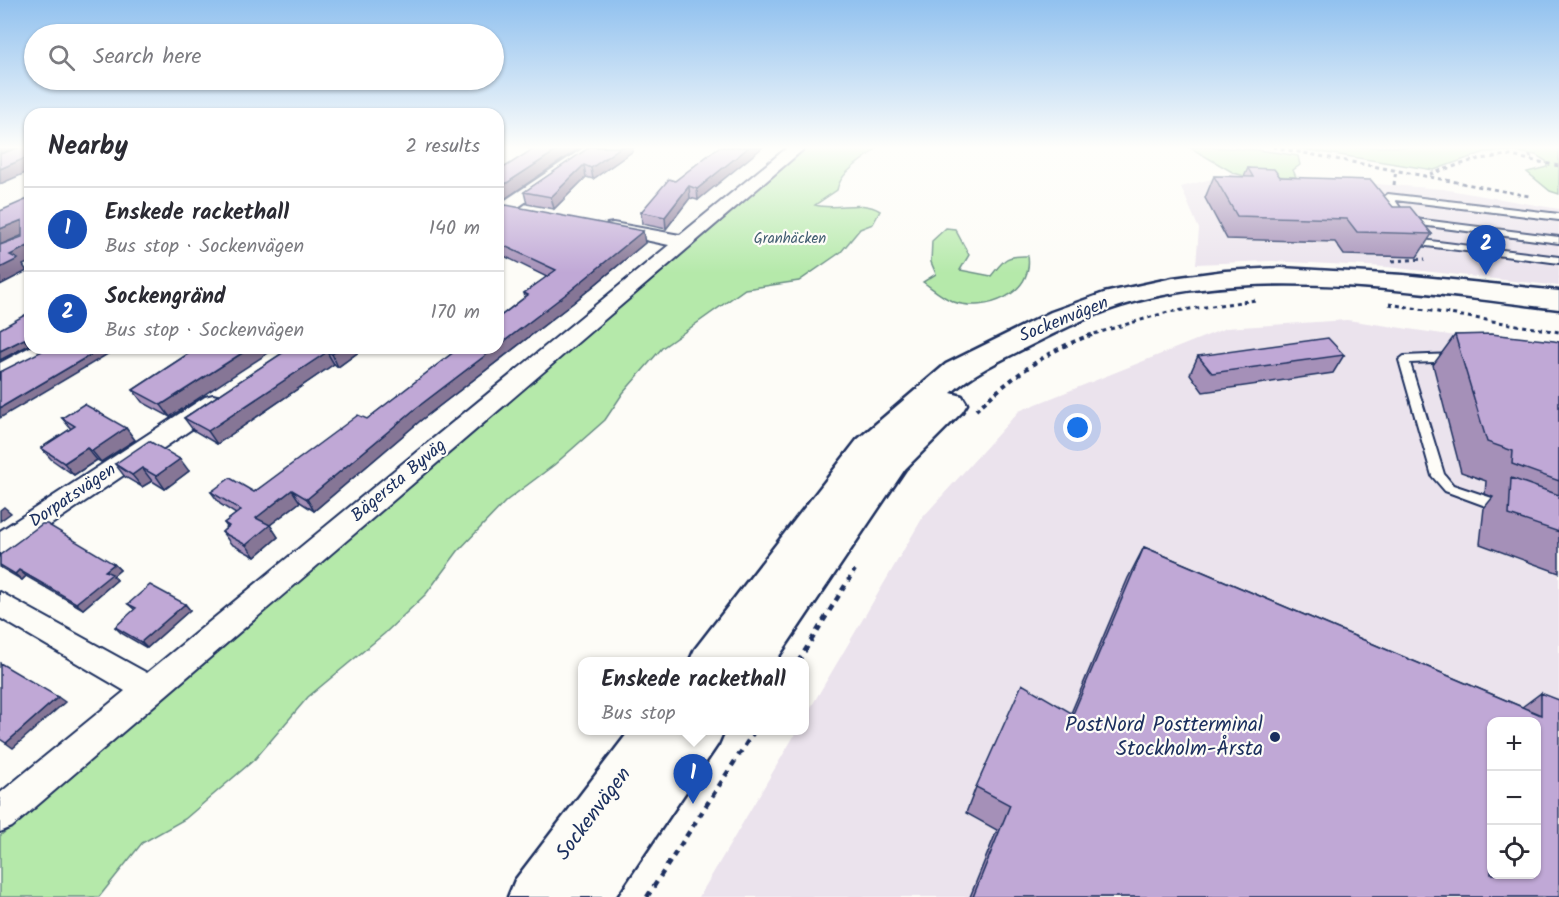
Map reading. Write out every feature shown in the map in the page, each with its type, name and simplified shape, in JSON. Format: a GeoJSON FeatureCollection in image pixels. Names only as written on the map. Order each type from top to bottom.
{"type":"FeatureCollection","features":[{"type":"Feature","properties":{"kind":"main road","name":"Sockenvägen"},"geometry":{"type":"LineString","coordinates":[[713,657],[869,448],[957,371],[1061,318],[1114,299],[1173,286],[1225,279],[1281,276],[1403,283],[1559,300]]}},
{"type":"Feature","properties":{"kind":"main road","name":"Sockenvägen"},"geometry":{"type":"LineString","coordinates":[[755,657],[893,460],[975,381],[1023,351],[1081,322],[1127,307],[1180,296],[1236,288],[1289,286],[1385,292],[1559,312]]}},
{"type":"Feature","properties":{"kind":"main road","name":"Sockenvägen"},"geometry":{"type":"LineString","coordinates":[[532,897],[653,735]]}},
{"type":"Feature","properties":{"kind":"main road","name":"Sockenvägen"},"geometry":{"type":"LineString","coordinates":[[586,897],[699,735]]}},
{"type":"Feature","properties":{"kind":"street"},"geometry":{"type":"LineString","coordinates":[[504,207],[532,189]]}},
{"type":"Feature","properties":{"kind":"street","name":"Bägersta Byväg"},"geometry":{"type":"LineString","coordinates":[[0,815],[748,189]]}},
{"type":"Feature","properties":{"kind":"street"},"geometry":{"type":"LineString","coordinates":[[504,209],[528,212]]}},
{"type":"Feature","properties":{"kind":"street"},"geometry":{"type":"LineString","coordinates":[[597,225],[685,242]]}},
{"type":"Feature","properties":{"kind":"street"},"geometry":{"type":"LineString","coordinates":[[0,372],[33,354]]}},
{"type":"Feature","properties":{"kind":"street","name":"Dorpatsvägen"},"geometry":{"type":"LineString","coordinates":[[0,545],[236,387]]}},
{"type":"Feature","properties":{"kind":"street"},"geometry":{"type":"LineString","coordinates":[[0,604],[150,690]]}},
{"type":"Feature","properties":{"kind":"lane"},"geometry":{"type":"LineString","coordinates":[[1559,217],[1389,197],[1419,242],[1559,260]]}},
{"type":"Feature","properties":{"kind":"lane"},"geometry":{"type":"LineString","coordinates":[[1405,221],[1559,240]]}},
{"type":"Feature","properties":{"kind":"lane"},"geometry":{"type":"LineString","coordinates":[[1468,358],[1404,360],[1438,476],[1449,488],[1510,510]]}},
{"type":"Feature","properties":{"kind":"path"},"geometry":{"type":"LineString","coordinates":[[1496,189],[1537,197]]}},
{"type":"Feature","properties":{"kind":"path"},"geometry":{"type":"LineString","coordinates":[[970,416],[1004,383],[1077,339],[1168,312],[1265,299]]}},
{"type":"Feature","properties":{"kind":"path"},"geometry":{"type":"LineString","coordinates":[[1379,303],[1559,332]]}},
{"type":"Feature","properties":{"kind":"path"},"geometry":{"type":"LineString","coordinates":[[647,897],[752,735]]}},
{"type":"Feature","properties":{"kind":"shaded area"},"geometry":{"type":"Polygon","coordinates":[[[1182,189],[1443,189],[1559,209],[1559,286],[1387,267],[1271,261],[1196,264],[1199,229],[1182,189]]]}},
{"type":"Feature","properties":{"kind":"shaded area"},"geometry":{"type":"Polygon","coordinates":[[[1347,320],[1559,351],[1559,897],[699,897],[795,735],[809,735],[809,711],[923,517],[1019,411],[1226,328],[1347,320]]]}},
{"type":"Feature","properties":{"kind":"green space","name":"Granhäcken"},"geometry":{"type":"Polygon","coordinates":[[[759,189],[837,189],[815,205],[832,207],[857,205],[880,211],[873,224],[860,229],[841,252],[799,281],[745,289],[662,348],[623,393],[605,420],[554,465],[506,501],[458,551],[426,594],[384,634],[308,697],[255,759],[185,819],[142,843],[99,897],[0,897],[0,836],[759,189]]]}},
{"type":"Feature","properties":{"kind":"green space"},"geometry":{"type":"Polygon","coordinates":[[[1547,189],[1559,189],[1559,194],[1547,189]]]}},
{"type":"Feature","properties":{"kind":"green space"},"geometry":{"type":"Polygon","coordinates":[[[946,228],[955,229],[969,255],[960,270],[991,276],[1006,260],[1014,256],[1028,256],[1028,269],[1023,281],[1005,297],[979,305],[954,302],[938,293],[923,282],[936,274],[931,262],[932,241],[946,228]]]}},
{"type":"Feature","properties":{"kind":"building"},"geometry":{"type":"Polygon","coordinates":[[[529,189],[559,189],[551,197],[524,192],[529,189]]]}},
{"type":"Feature","properties":{"kind":"building"},"geometry":{"type":"Polygon","coordinates":[[[661,189],[687,189],[665,217],[641,212],[661,189]]]}},
{"type":"Feature","properties":{"kind":"building"},"geometry":{"type":"Polygon","coordinates":[[[1221,189],[1378,189],[1393,207],[1410,207],[1432,234],[1357,232],[1347,219],[1237,216],[1221,189]]]}},
{"type":"Feature","properties":{"kind":"building"},"geometry":{"type":"Polygon","coordinates":[[[24,201],[24,248],[10,255],[18,259],[0,268],[0,245],[22,237],[22,220],[0,229],[0,211],[24,201]]]}},
{"type":"Feature","properties":{"kind":"building"},"geometry":{"type":"Polygon","coordinates":[[[504,206],[643,231],[504,341],[504,313],[528,295],[524,293],[556,270],[504,246],[504,206]]]}},
{"type":"Feature","properties":{"kind":"building"},"geometry":{"type":"Polygon","coordinates":[[[24,315],[24,339],[0,351],[0,329],[24,315]]]}},
{"type":"Feature","properties":{"kind":"building"},"geometry":{"type":"Polygon","coordinates":[[[1491,334],[1559,342],[1559,481],[1512,464],[1513,451],[1487,442],[1455,335],[1491,334]]]}},
{"type":"Feature","properties":{"kind":"building"},"geometry":{"type":"Polygon","coordinates":[[[1328,338],[1344,355],[1212,373],[1198,356],[1328,338]]]}},
{"type":"Feature","properties":{"kind":"building"},"geometry":{"type":"Polygon","coordinates":[[[36,354],[92,354],[0,408],[0,372],[36,354]]]}},
{"type":"Feature","properties":{"kind":"building"},"geometry":{"type":"Polygon","coordinates":[[[188,354],[241,354],[161,405],[133,390],[188,354]]]}},
{"type":"Feature","properties":{"kind":"building"},"geometry":{"type":"Polygon","coordinates":[[[281,354],[324,354],[208,431],[184,418],[281,354]]]}},
{"type":"Feature","properties":{"kind":"building"},"geometry":{"type":"Polygon","coordinates":[[[451,354],[487,354],[415,409],[307,499],[292,490],[256,518],[270,525],[246,545],[222,532],[229,526],[224,523],[241,510],[211,492],[230,478],[254,492],[358,415],[367,419],[451,354]]]}},
{"type":"Feature","properties":{"kind":"building"},"geometry":{"type":"Polygon","coordinates":[[[84,404],[126,428],[92,451],[87,448],[64,463],[41,448],[75,426],[62,418],[84,404]]]}},
{"type":"Feature","properties":{"kind":"building"},"geometry":{"type":"Polygon","coordinates":[[[149,441],[180,459],[156,476],[142,468],[132,475],[115,464],[149,441]]]}},
{"type":"Feature","properties":{"kind":"building"},"geometry":{"type":"Polygon","coordinates":[[[1511,478],[1559,495],[1559,532],[1509,515],[1511,478]]]}},
{"type":"Feature","properties":{"kind":"building"},"geometry":{"type":"Polygon","coordinates":[[[42,524],[47,524],[114,564],[105,571],[112,574],[76,603],[19,570],[15,574],[0,565],[0,555],[42,524]]]}},
{"type":"Feature","properties":{"kind":"building","name":"PostNord Postterminal Stockholm-Årsta"},"geometry":{"type":"Polygon","coordinates":[[[1144,547],[1541,715],[1541,693],[1559,700],[1559,897],[973,897],[1010,805],[976,787],[1022,684],[1073,714],[1144,547]]]}},
{"type":"Feature","properties":{"kind":"building"},"geometry":{"type":"Polygon","coordinates":[[[150,585],[185,604],[141,642],[115,627],[136,608],[128,604],[150,585]]]}},
{"type":"Feature","properties":{"kind":"building"},"geometry":{"type":"Polygon","coordinates":[[[0,663],[58,697],[6,743],[0,739],[0,663]]]}},
{"type":"Feature","properties":{"kind":"place","name":"Sockengränd"},"geometry":{"type":"Point","coordinates":[1486,275]}},
{"type":"Feature","properties":{"kind":"place","name":"PostNord Postterminal Stockholm-Årsta"},"geometry":{"type":"Point","coordinates":[1275,737]}},
{"type":"Feature","properties":{"kind":"place","name":"Enskede rackethall"},"geometry":{"type":"Point","coordinates":[693,804]}}]}
